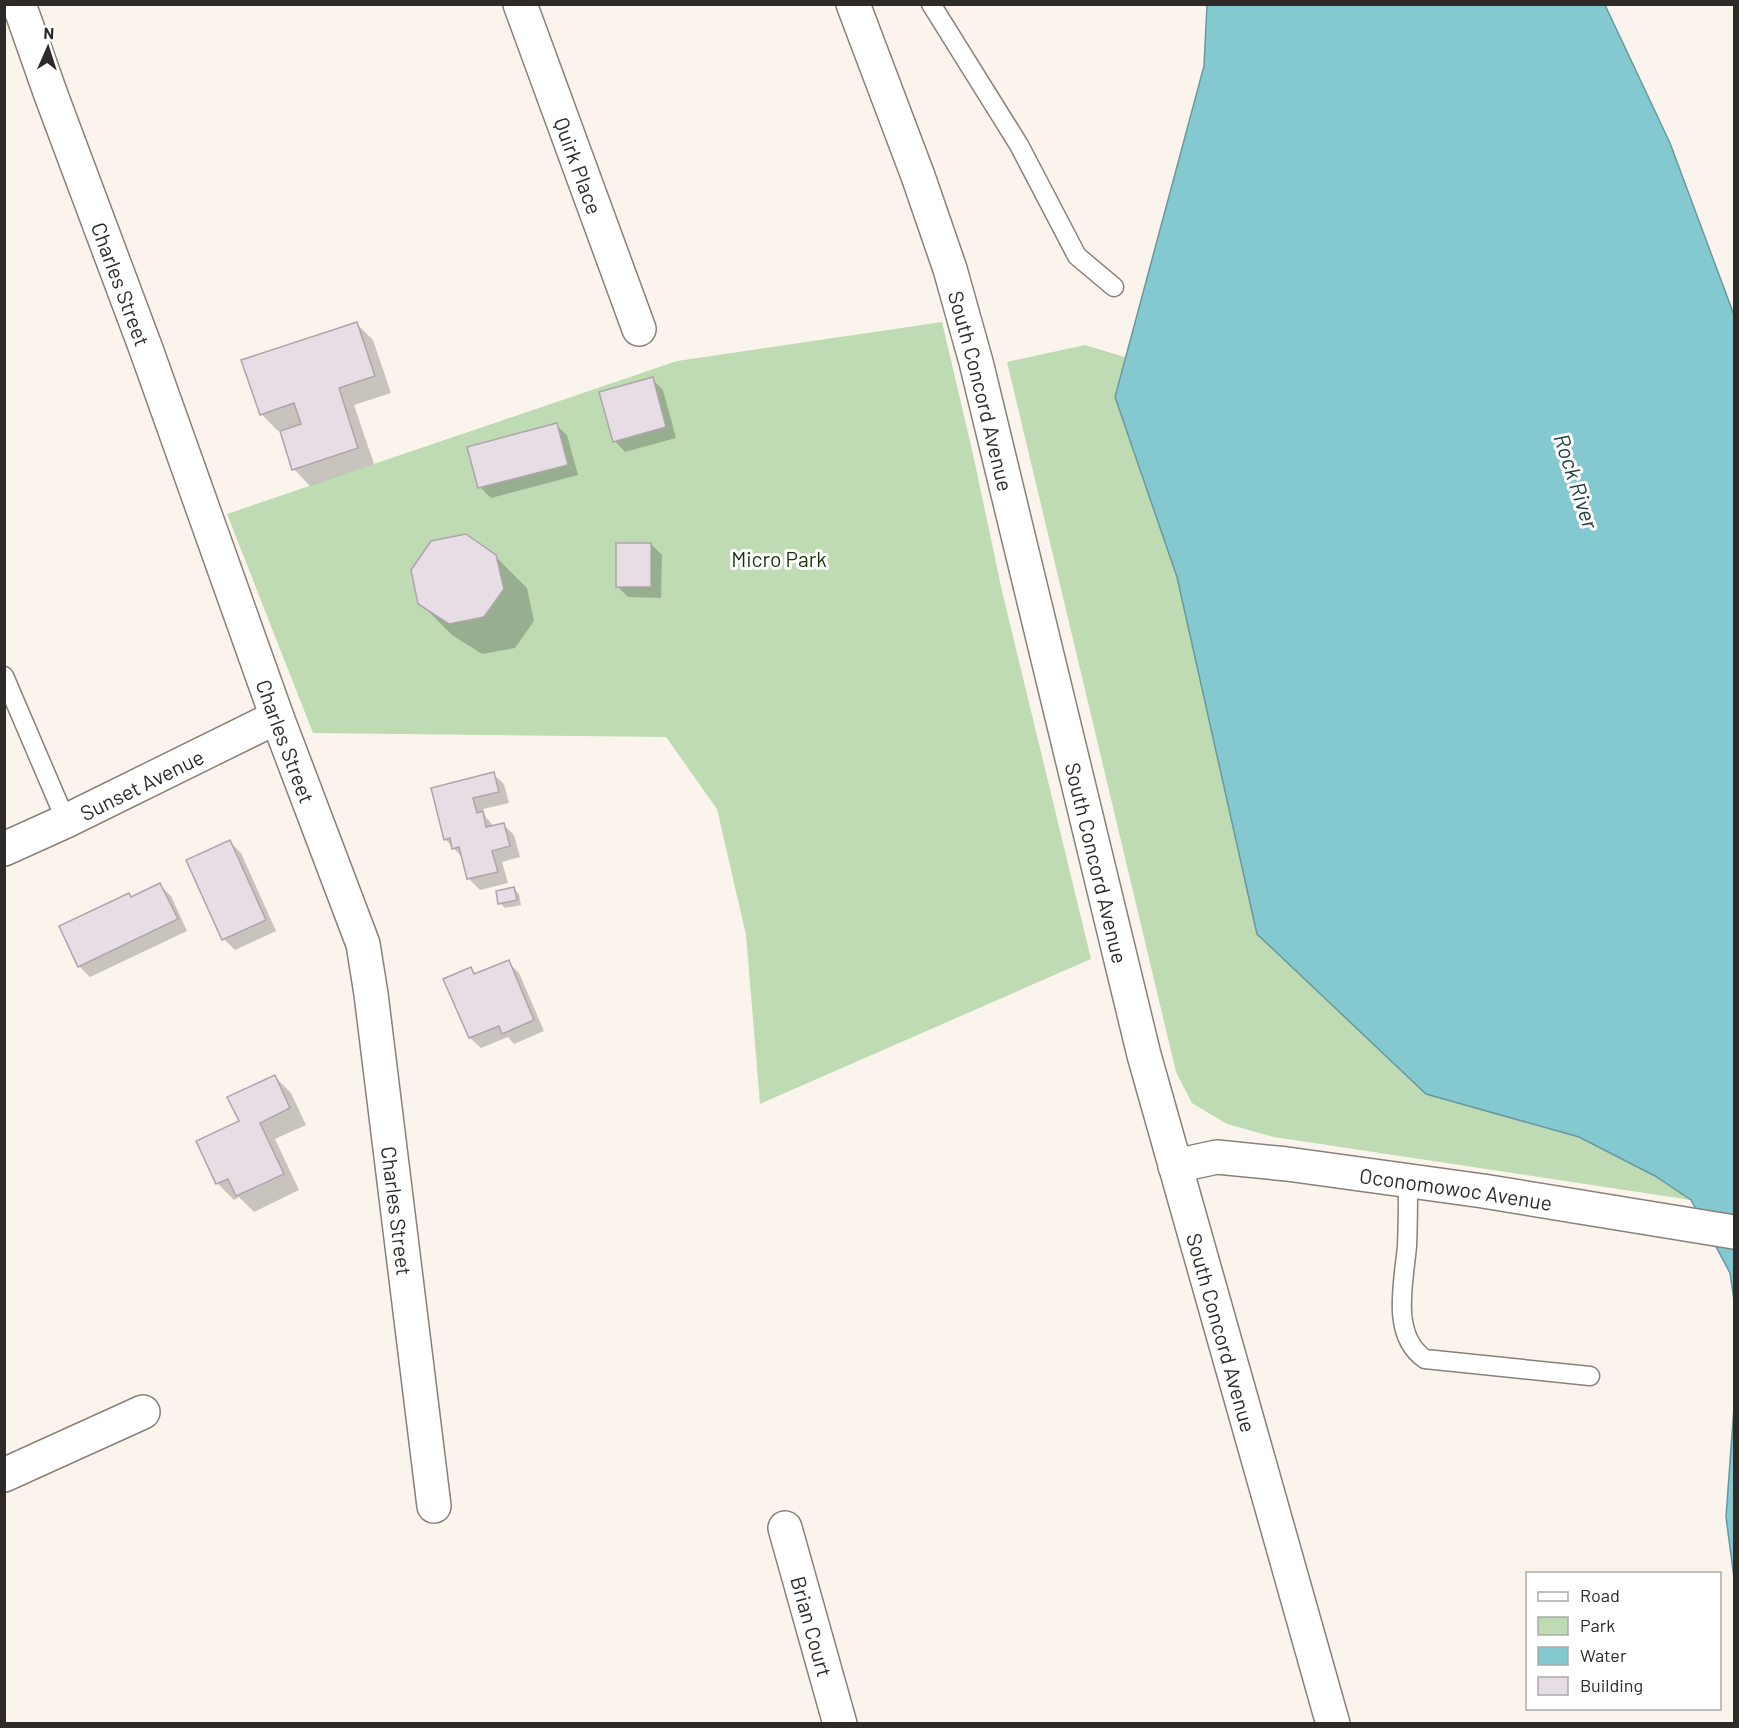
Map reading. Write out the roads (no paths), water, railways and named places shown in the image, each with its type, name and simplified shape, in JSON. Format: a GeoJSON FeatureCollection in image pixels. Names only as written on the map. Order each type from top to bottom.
{"type":"FeatureCollection","features":[{"type":"Feature","properties":{"kind":"street","name":"Charles Street"},"geometry":{"type":"LineString","coordinates":[[19,4],[278,717],[363,944],[373,1006],[434,1506]]}},
{"type":"Feature","properties":{"kind":"street","name":"Quirk Place"},"geometry":{"type":"LineString","coordinates":[[520,4],[639,329]]}},
{"type":"Feature","properties":{"kind":"street","name":"South Concord Avenue"},"geometry":{"type":"LineString","coordinates":[[852,4],[918,176],[950,269],[974,352],[1144,1055],[1334,1724]]}},
{"type":"Feature","properties":{"kind":"street","name":"Sunset Avenue"},"geometry":{"type":"LineString","coordinates":[[4,849],[278,717]]}},
{"type":"Feature","properties":{"kind":"street","name":"Oconomowoc Avenue"},"geometry":{"type":"LineString","coordinates":[[1175,1166],[1217,1157],[1287,1164],[1483,1191],[1734,1232]]}},
{"type":"Feature","properties":{"kind":"street"},"geometry":{"type":"LineString","coordinates":[[4,1475],[143,1412]]}},
{"type":"Feature","properties":{"kind":"street","name":"Brian Court"},"geometry":{"type":"LineString","coordinates":[[785,1528],[840,1724]]}},
{"type":"Feature","properties":{"kind":"lane"},"geometry":{"type":"LineString","coordinates":[[931,4],[1019,145],[1077,256],[1114,287]]}},
{"type":"Feature","properties":{"kind":"lane"},"geometry":{"type":"LineString","coordinates":[[4,676],[66,821]]}},
{"type":"Feature","properties":{"kind":"lane"},"geometry":{"type":"LineString","coordinates":[[1408,1181],[1407,1244],[1402,1308],[1404,1328],[1417,1354],[1425,1359],[1590,1376]]}},
{"type":"Feature","properties":{"kind":"water","name":"Rock River"},"geometry":{"type":"Polygon","coordinates":[[[1207,5],[1605,5],[1670,143],[1734,315],[1734,1300],[1730,1273],[1691,1200],[1655,1176],[1579,1137],[1426,1094],[1257,934],[1177,577],[1115,397],[1204,66],[1207,5]]]}},
{"type":"Feature","properties":{"kind":"water"},"geometry":{"type":"Polygon","coordinates":[[[1734,1407],[1734,1578],[1726,1517],[1734,1407]]]}},
{"type":"Feature","properties":{"kind":"park label","name":"Micro Park"},"geometry":{"type":"Point","coordinates":[779,558]}}]}
